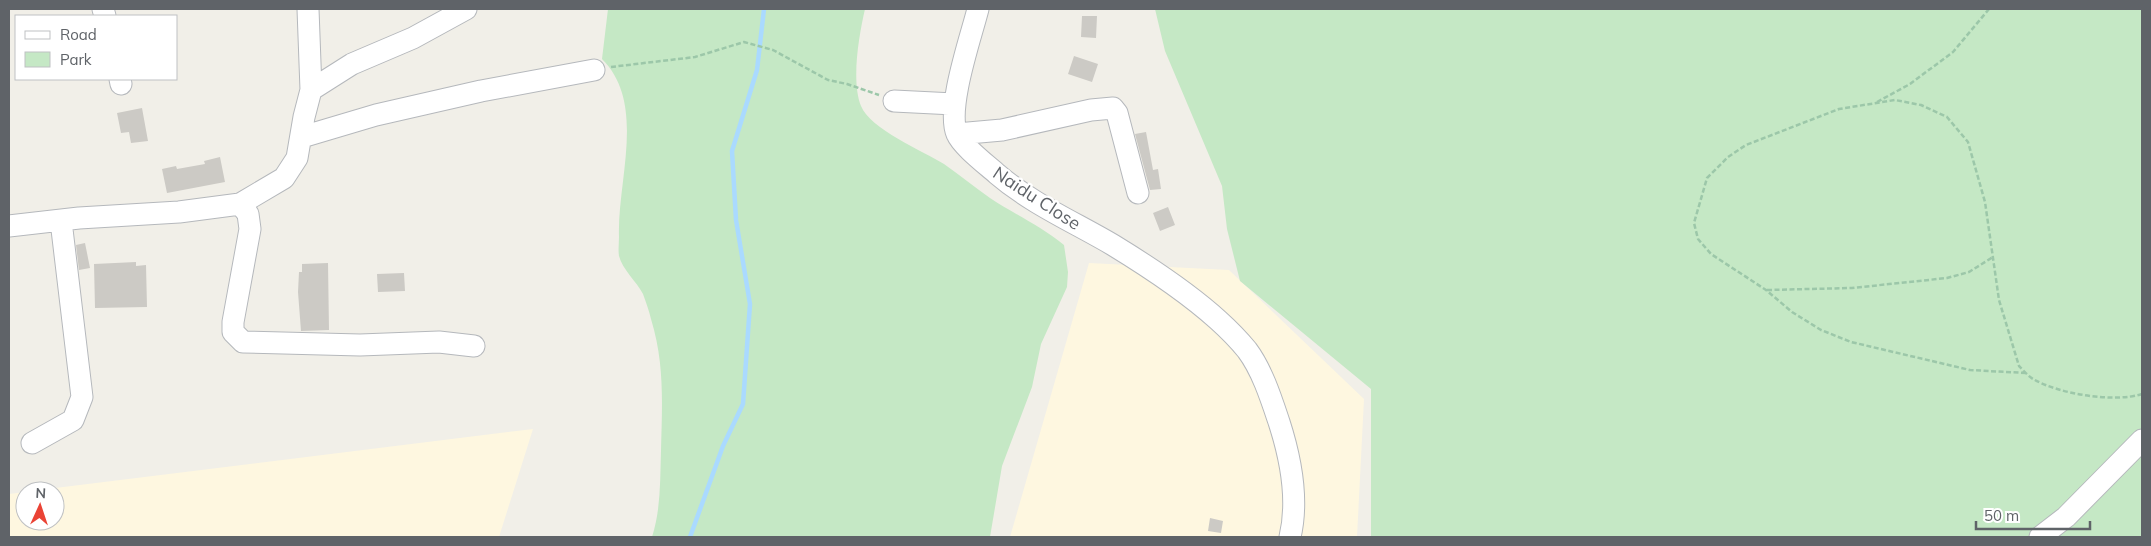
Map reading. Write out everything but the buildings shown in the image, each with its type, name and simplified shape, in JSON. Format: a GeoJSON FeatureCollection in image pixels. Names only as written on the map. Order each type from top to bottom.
{"type":"FeatureCollection","features":[{"type":"Feature","properties":{"kind":"street"},"geometry":{"type":"LineString","coordinates":[[9,226],[79,218],[179,212],[240,204],[284,178],[297,158],[311,90],[308,9]]}},
{"type":"Feature","properties":{"kind":"street"},"geometry":{"type":"LineString","coordinates":[[311,90],[352,64],[413,38],[466,9]]}},
{"type":"Feature","properties":{"kind":"street"},"geometry":{"type":"LineString","coordinates":[[978,9],[954,104],[957,134],[1002,130],[1090,110],[1113,108],[1117,113],[1138,193]]}},
{"type":"Feature","properties":{"kind":"street"},"geometry":{"type":"LineString","coordinates":[[302,137],[376,115],[481,91],[594,70]]}},
{"type":"Feature","properties":{"kind":"street"},"geometry":{"type":"LineString","coordinates":[[894,101],[954,104]]}},
{"type":"Feature","properties":{"kind":"street","name":"Naidu Close"},"geometry":{"type":"LineString","coordinates":[[957,134],[980,160],[1010,184],[1035,201],[1132,258],[1200,303],[1247,350],[1273,404],[1285,439],[1292,474],[1295,507],[1290,537]]}},
{"type":"Feature","properties":{"kind":"street"},"geometry":{"type":"LineString","coordinates":[[240,204],[248,214],[250,229],[233,322],[233,332],[243,342],[360,345],[439,342],[474,346]]}},
{"type":"Feature","properties":{"kind":"street"},"geometry":{"type":"LineString","coordinates":[[32,443],[73,420],[82,396],[60,221]]}},
{"type":"Feature","properties":{"kind":"street"},"geometry":{"type":"LineString","coordinates":[[2040,537],[2066,517],[2142,440]]}},
{"type":"Feature","properties":{"kind":"path"},"geometry":{"type":"LineString","coordinates":[[1876,103],[1910,84],[1953,52],[1989,9]]}},
{"type":"Feature","properties":{"kind":"path"},"geometry":{"type":"LineString","coordinates":[[594,70],[695,57],[744,42],[773,50],[828,80],[847,84],[894,101]]}},
{"type":"Feature","properties":{"kind":"path"},"geometry":{"type":"LineString","coordinates":[[2026,373],[1970,370],[1851,342],[1821,330],[1792,312],[1766,290],[1711,254],[1698,239],[1694,223],[1707,178],[1728,157],[1746,145],[1840,109],[1895,100],[1921,105],[1948,118],[1968,142],[1985,202],[1999,300],[2019,366],[2026,373],[2032,379],[2072,393],[2102,398],[2142,394]]}},
{"type":"Feature","properties":{"kind":"path"},"geometry":{"type":"LineString","coordinates":[[1766,290],[1852,288],[1947,278],[1969,272],[1993,257]]}},
{"type":"Feature","properties":{"kind":"shaded area"},"geometry":{"type":"Polygon","coordinates":[[[1089,263],[1229,270],[1364,399],[1357,537],[1010,537],[1089,263]]]}},
{"type":"Feature","properties":{"kind":"shaded area"},"geometry":{"type":"Polygon","coordinates":[[[533,429],[499,537],[9,537],[9,494],[15,493],[15,531],[65,531],[65,487],[533,429]]]}},
{"type":"Feature","properties":{"kind":"green space"},"geometry":{"type":"Polygon","coordinates":[[[608,9],[865,9],[858,45],[856,71],[858,96],[866,115],[898,139],[944,164],[990,198],[1064,245],[1068,272],[1067,287],[1041,344],[1032,387],[1002,466],[990,537],[652,537],[659,505],[661,369],[655,336],[644,297],[623,266],[619,256],[627,120],[623,98],[616,77],[602,59],[608,9]]]}},
{"type":"Feature","properties":{"kind":"green space"},"geometry":{"type":"Polygon","coordinates":[[[1155,9],[2142,9],[2142,537],[1371,537],[1371,389],[1240,281],[1227,229],[1222,186],[1165,51],[1155,9]]]}},
{"type":"Feature","properties":{"kind":"waterway"},"geometry":{"type":"LineString","coordinates":[[690,537],[723,446],[743,404],[750,304],[736,220],[732,151],[757,70],[764,9]]}}]}
